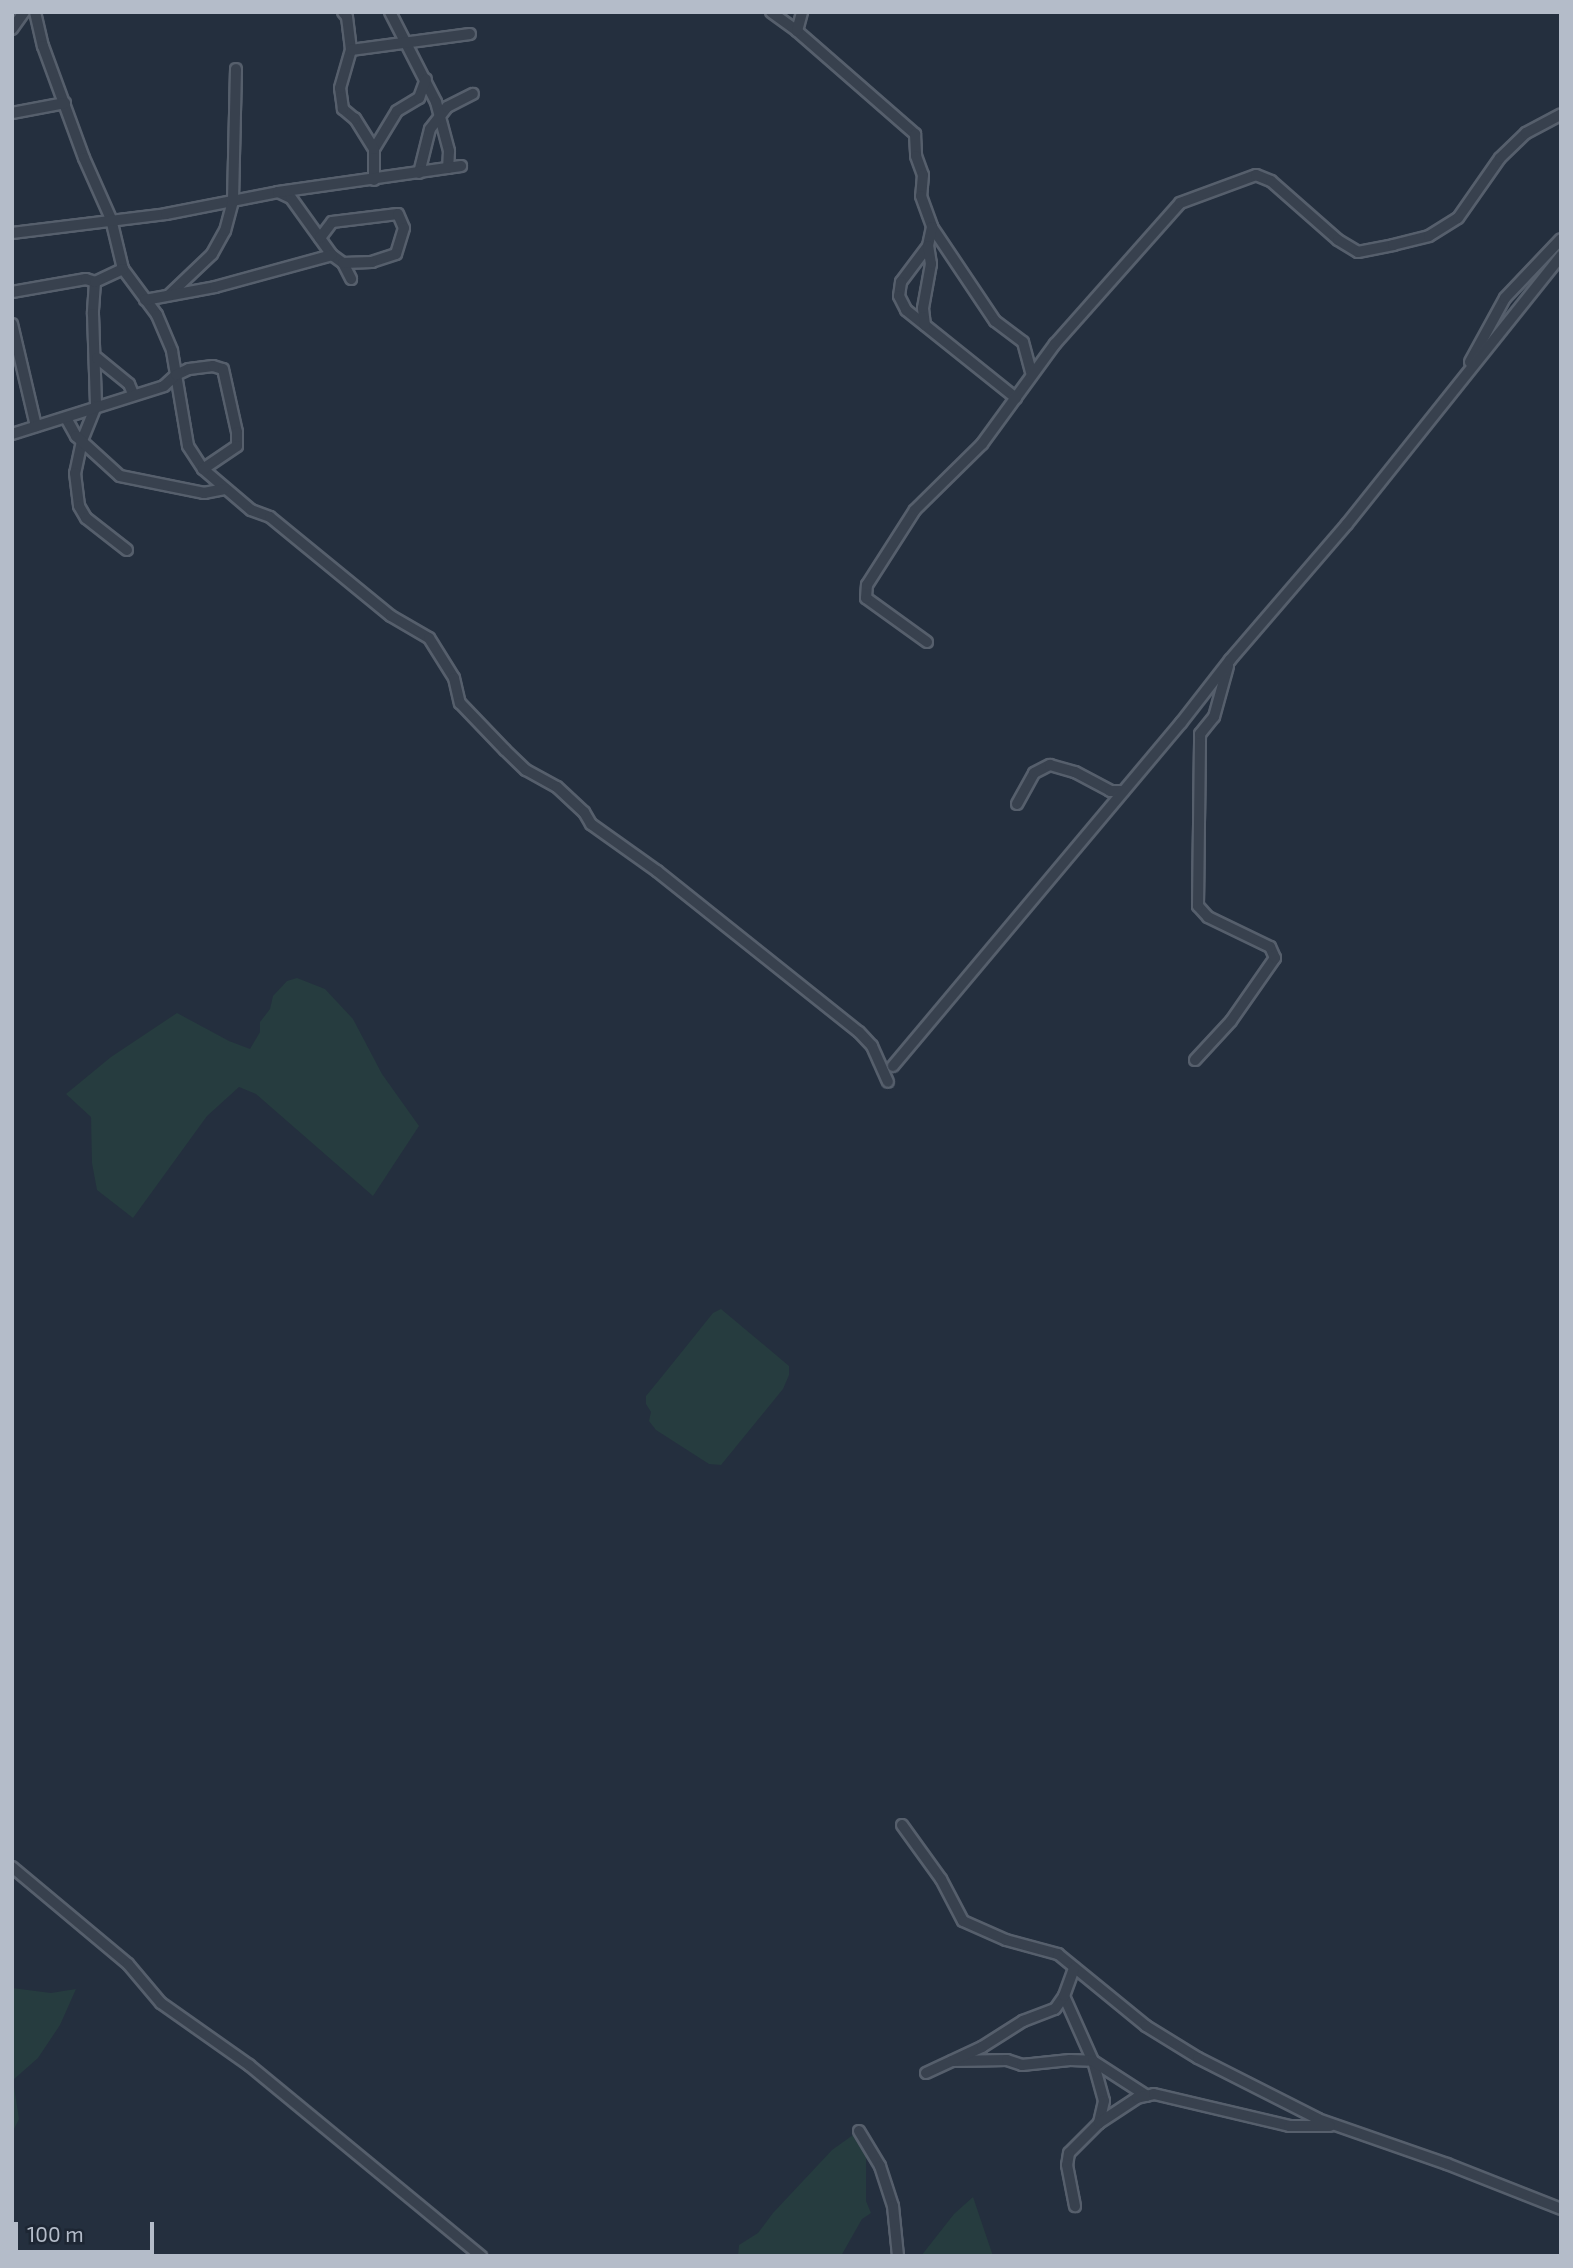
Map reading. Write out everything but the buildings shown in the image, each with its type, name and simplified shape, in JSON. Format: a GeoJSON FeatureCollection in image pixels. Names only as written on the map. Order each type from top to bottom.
{"type":"FeatureCollection","features":[{"type":"Feature","properties":{"kind":"street"},"geometry":{"type":"LineString","coordinates":[[12,29],[24,12]]}},
{"type":"Feature","properties":{"kind":"street"},"geometry":{"type":"LineString","coordinates":[[35,12],[43,46],[84,158],[111,219],[123,270],[157,315],[172,351],[188,446],[204,469],[251,510],[270,517],[391,616],[429,638],[454,678],[460,703],[526,770],[557,787],[584,812],[591,824],[657,872],[859,1032],[872,1046],[888,1082]]}},
{"type":"Feature","properties":{"kind":"street"},"geometry":{"type":"LineString","coordinates":[[343,12],[347,17],[351,50],[340,88],[343,109],[355,119],[374,149]]}},
{"type":"Feature","properties":{"kind":"street"},"geometry":{"type":"LineString","coordinates":[[12,233],[166,214],[278,192],[461,166],[449,151],[440,114],[426,79],[407,42],[397,31],[390,12]]}},
{"type":"Feature","properties":{"kind":"street"},"geometry":{"type":"LineString","coordinates":[[771,12],[797,31],[915,134],[916,156],[923,175],[921,196],[932,227],[995,321],[1023,342],[1032,375]]}},
{"type":"Feature","properties":{"kind":"street"},"geometry":{"type":"LineString","coordinates":[[797,31],[802,12]]}},
{"type":"Feature","properties":{"kind":"street"},"geometry":{"type":"LineString","coordinates":[[351,50],[470,34]]}},
{"type":"Feature","properties":{"kind":"street"},"geometry":{"type":"LineString","coordinates":[[169,295],[212,254],[225,232],[233,201],[236,69]]}},
{"type":"Feature","properties":{"kind":"street"},"geometry":{"type":"LineString","coordinates":[[374,180],[374,149],[397,111],[419,98],[426,79]]}},
{"type":"Feature","properties":{"kind":"street"},"geometry":{"type":"LineString","coordinates":[[419,173],[429,129],[447,107],[473,94]]}},
{"type":"Feature","properties":{"kind":"street"},"geometry":{"type":"LineString","coordinates":[[12,113],[65,103]]}},
{"type":"Feature","properties":{"kind":"street"},"geometry":{"type":"LineString","coordinates":[[927,642],[866,598],[867,584],[915,510],[982,444],[1093,298],[1180,202],[1256,175],[1271,181],[1338,240],[1357,252],[1393,245],[1429,236],[1458,218],[1500,158],[1526,133],[1561,114]]}},
{"type":"Feature","properties":{"kind":"street"},"geometry":{"type":"LineString","coordinates":[[278,192],[291,198],[332,255],[343,263],[351,279]]}},
{"type":"Feature","properties":{"kind":"street"},"geometry":{"type":"LineString","coordinates":[[320,238],[332,222],[398,214],[404,228],[396,254],[372,261],[343,263]]}},
{"type":"Feature","properties":{"kind":"street"},"geometry":{"type":"LineString","coordinates":[[925,325],[923,307],[931,264],[928,246],[932,227]]}},
{"type":"Feature","properties":{"kind":"street"},"geometry":{"type":"LineString","coordinates":[[1464,376],[1477,345],[1505,298],[1561,239]]}},
{"type":"Feature","properties":{"kind":"street"},"geometry":{"type":"LineString","coordinates":[[928,246],[901,282],[899,296],[906,310],[1016,398]]}},
{"type":"Feature","properties":{"kind":"street"},"geometry":{"type":"LineString","coordinates":[[145,300],[215,287],[332,255]]}},
{"type":"Feature","properties":{"kind":"street"},"geometry":{"type":"LineString","coordinates":[[893,1066],[1181,723],[1230,660],[1347,524],[1561,256]]}},
{"type":"Feature","properties":{"kind":"street"},"geometry":{"type":"LineString","coordinates":[[12,292],[86,279],[95,282],[123,270]]}},
{"type":"Feature","properties":{"kind":"street"},"geometry":{"type":"LineString","coordinates":[[95,282],[93,314],[97,358],[96,406],[82,441],[75,473],[79,506],[86,518],[127,550]]}},
{"type":"Feature","properties":{"kind":"street"},"geometry":{"type":"LineString","coordinates":[[12,324],[36,426]]}},
{"type":"Feature","properties":{"kind":"street"},"geometry":{"type":"LineString","coordinates":[[97,358],[129,384],[133,394]]}},
{"type":"Feature","properties":{"kind":"street"},"geometry":{"type":"LineString","coordinates":[[12,434],[164,386],[176,375],[213,366],[222,369],[237,432],[237,446],[204,469]]}},
{"type":"Feature","properties":{"kind":"street"},"geometry":{"type":"LineString","coordinates":[[66,418],[82,441],[120,476],[204,493],[225,489]]}},
{"type":"Feature","properties":{"kind":"street"},"geometry":{"type":"LineString","coordinates":[[1195,1060],[1231,1021],[1275,958],[1269,947],[1208,917],[1198,906],[1200,734],[1214,718],[1230,660]]}},
{"type":"Feature","properties":{"kind":"street"},"geometry":{"type":"LineString","coordinates":[[1017,804],[1028,780],[1034,773],[1050,765],[1075,772],[1110,791],[1122,792]]}},
{"type":"Feature","properties":{"kind":"street"},"geometry":{"type":"LineString","coordinates":[[902,1825],[941,1879],[963,1921],[1006,1940],[1058,1954],[1146,2026],[1198,2058],[1336,2126],[1447,2164],[1561,2209]]}},
{"type":"Feature","properties":{"kind":"street"},"geometry":{"type":"LineString","coordinates":[[12,1867],[128,1964],[161,2003],[249,2065],[481,2256]]}},
{"type":"Feature","properties":{"kind":"street"},"geometry":{"type":"LineString","coordinates":[[926,2073],[982,2047],[1023,2021],[1055,2008],[1065,1996],[1074,1968]]}},
{"type":"Feature","properties":{"kind":"street"},"geometry":{"type":"LineString","coordinates":[[1065,1996],[1093,2061],[1104,2101],[1099,2123]]}},
{"type":"Feature","properties":{"kind":"street"},"geometry":{"type":"LineString","coordinates":[[952,2061],[1007,2060],[1022,2064],[1093,2061],[1147,2096]]}},
{"type":"Feature","properties":{"kind":"street"},"geometry":{"type":"LineString","coordinates":[[1075,2206],[1067,2165],[1069,2153],[1099,2123],[1137,2098],[1154,2094],[1289,2126],[1336,2126]]}},
{"type":"Feature","properties":{"kind":"street"},"geometry":{"type":"LineString","coordinates":[[859,2131],[880,2165],[892,2206],[898,2256]]}},
{"type":"Feature","properties":{"kind":"green space"},"geometry":{"type":"Polygon","coordinates":[[[297,978],[325,989],[353,1019],[382,1074],[419,1126],[373,1196],[256,1094],[239,1087],[207,1116],[133,1218],[97,1190],[92,1163],[91,1117],[66,1094],[111,1057],[177,1013],[229,1041],[250,1049],[260,1032],[260,1022],[270,1009],[273,996],[287,981],[297,978]]]}},
{"type":"Feature","properties":{"kind":"green space"},"geometry":{"type":"Polygon","coordinates":[[[721,1309],[789,1366],[789,1375],[783,1389],[721,1465],[709,1464],[656,1430],[649,1421],[651,1412],[646,1404],[646,1396],[713,1313],[721,1309]]]}},
{"type":"Feature","properties":{"kind":"green space"},"geometry":{"type":"Polygon","coordinates":[[[12,1988],[51,1993],[76,1989],[60,2025],[38,2058],[13,2080],[19,2119],[12,2133],[12,1988]]]}},
{"type":"Feature","properties":{"kind":"green space"},"geometry":{"type":"Polygon","coordinates":[[[858,2134],[866,2146],[866,2201],[871,2213],[862,2219],[841,2256],[738,2256],[739,2245],[758,2233],[773,2213],[832,2150],[858,2134]]]}},
{"type":"Feature","properties":{"kind":"green space"},"geometry":{"type":"Polygon","coordinates":[[[973,2197],[993,2256],[921,2256],[954,2214],[973,2197]]]}}]}
